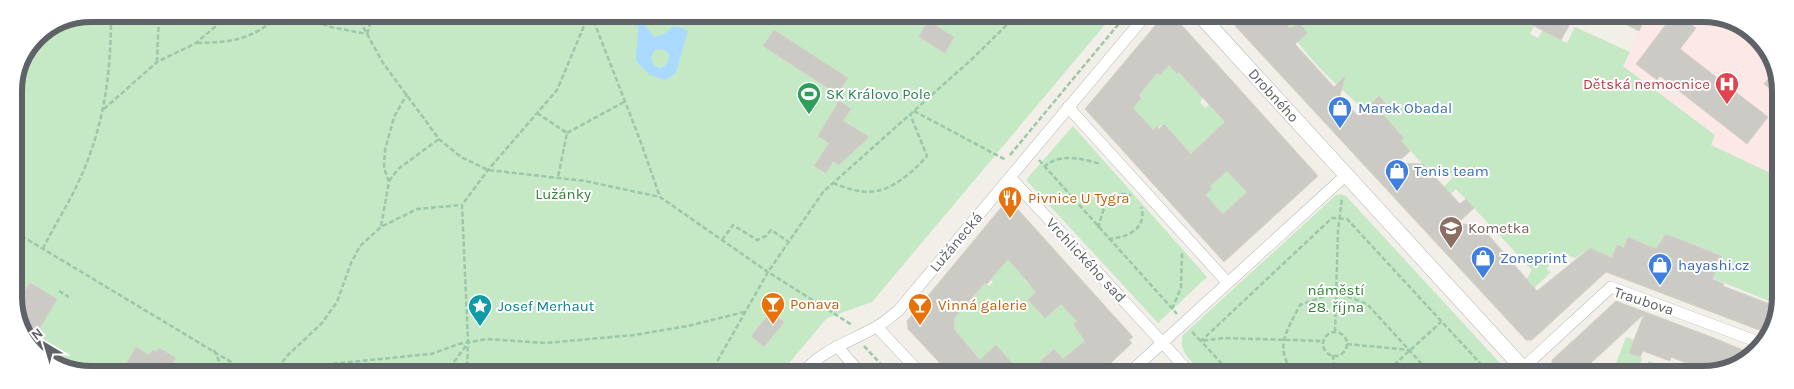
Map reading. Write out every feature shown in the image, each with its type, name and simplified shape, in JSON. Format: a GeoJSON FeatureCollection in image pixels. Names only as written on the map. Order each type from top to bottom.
{"type":"FeatureCollection","features":[{"type":"Feature","properties":{"kind":"street","name":"Lužánecká"},"geometry":{"type":"LineString","coordinates":[[809,366],[837,346],[877,327],[898,311],[1140,22]]}},
{"type":"Feature","properties":{"kind":"street","name":"Drobného"},"geometry":{"type":"LineString","coordinates":[[1206,22],[1345,176]]}},
{"type":"Feature","properties":{"kind":"street"},"geometry":{"type":"LineString","coordinates":[[1068,107],[1227,282]]}},
{"type":"Feature","properties":{"kind":"street"},"geometry":{"type":"LineString","coordinates":[[1137,366],[1345,176],[1520,366]]}},
{"type":"Feature","properties":{"kind":"street","name":"Vrchlického sad"},"geometry":{"type":"LineString","coordinates":[[1010,177],[1162,342]]}},
{"type":"Feature","properties":{"kind":"street","name":"Traubova"},"geometry":{"type":"LineString","coordinates":[[1532,366],[1611,287],[1756,341]]}},
{"type":"Feature","properties":{"kind":"street"},"geometry":{"type":"LineString","coordinates":[[877,327],[914,366]]}},
{"type":"Feature","properties":{"kind":"street"},"geometry":{"type":"LineString","coordinates":[[1162,342],[1184,366]]}},
{"type":"Feature","properties":{"kind":"street"},"geometry":{"type":"LineString","coordinates":[[837,346],[854,366]]}},
{"type":"Feature","properties":{"kind":"path"},"geometry":{"type":"LineString","coordinates":[[42,249],[77,186],[92,150],[104,109],[109,22]]}},
{"type":"Feature","properties":{"kind":"path"},"geometry":{"type":"LineString","coordinates":[[156,62],[159,22]]}},
{"type":"Feature","properties":{"kind":"path"},"geometry":{"type":"LineString","coordinates":[[104,109],[156,62],[196,43],[221,22]]}},
{"type":"Feature","properties":{"kind":"path"},"geometry":{"type":"LineString","coordinates":[[196,43],[232,42],[265,28],[273,22]]}},
{"type":"Feature","properties":{"kind":"path"},"geometry":{"type":"LineString","coordinates":[[317,22],[331,27],[367,34]]}},
{"type":"Feature","properties":{"kind":"path"},"geometry":{"type":"LineString","coordinates":[[360,22],[383,63],[408,94],[439,139],[461,157],[488,170],[558,177],[660,197],[768,272],[852,325]]}},
{"type":"Feature","properties":{"kind":"path"},"geometry":{"type":"LineString","coordinates":[[367,34],[371,22]]}},
{"type":"Feature","properties":{"kind":"path"},"geometry":{"type":"LineString","coordinates":[[467,366],[468,342],[462,205],[488,170],[557,90],[587,22]]}},
{"type":"Feature","properties":{"kind":"path"},"geometry":{"type":"LineString","coordinates":[[593,22],[660,197]]}},
{"type":"Feature","properties":{"kind":"path"},"geometry":{"type":"LineString","coordinates":[[714,366],[768,272],[823,192],[971,60],[1010,22]]}},
{"type":"Feature","properties":{"kind":"path"},"geometry":{"type":"LineString","coordinates":[[1000,167],[1120,22]]}},
{"type":"Feature","properties":{"kind":"path"},"geometry":{"type":"LineString","coordinates":[[389,182],[384,168],[385,150],[394,117],[408,94]]}},
{"type":"Feature","properties":{"kind":"path"},"geometry":{"type":"LineString","coordinates":[[558,177],[567,133],[624,102]]}},
{"type":"Feature","properties":{"kind":"path"},"geometry":{"type":"LineString","coordinates":[[914,111],[1006,160]]}},
{"type":"Feature","properties":{"kind":"path"},"geometry":{"type":"LineString","coordinates":[[537,113],[567,133]]}},
{"type":"Feature","properties":{"kind":"path"},"geometry":{"type":"LineString","coordinates":[[833,183],[854,190],[876,191],[891,185],[917,168],[927,156],[910,114]]}},
{"type":"Feature","properties":{"kind":"path"},"geometry":{"type":"LineString","coordinates":[[381,227],[389,182],[398,169],[439,139]]}},
{"type":"Feature","properties":{"kind":"path"},"geometry":{"type":"LineString","coordinates":[[1030,152],[1224,366]]}},
{"type":"Feature","properties":{"kind":"path"},"geometry":{"type":"LineString","coordinates":[[1044,167],[1052,160],[1067,157],[1124,169]]}},
{"type":"Feature","properties":{"kind":"path"},"geometry":{"type":"LineString","coordinates":[[1335,332],[1340,218],[1345,176]]}},
{"type":"Feature","properties":{"kind":"path"},"geometry":{"type":"LineString","coordinates":[[1098,228],[1106,201],[1115,195],[1125,193],[1133,197]]}},
{"type":"Feature","properties":{"kind":"path"},"geometry":{"type":"LineString","coordinates":[[1108,239],[1131,235],[1140,225],[1144,214],[1138,201]]}},
{"type":"Feature","properties":{"kind":"path"},"geometry":{"type":"LineString","coordinates":[[279,366],[287,356],[322,323],[337,302],[351,263],[360,246],[381,227],[417,208],[462,205]]}},
{"type":"Feature","properties":{"kind":"path"},"geometry":{"type":"LineString","coordinates":[[1201,341],[1332,218],[1340,218],[1347,219],[1483,366]]}},
{"type":"Feature","properties":{"kind":"path"},"geometry":{"type":"LineString","coordinates":[[722,240],[733,225],[757,240],[766,236],[771,230],[788,242]]}},
{"type":"Feature","properties":{"kind":"path"},"geometry":{"type":"LineString","coordinates":[[1172,309],[1181,288],[1183,269],[1180,230]]}},
{"type":"Feature","properties":{"kind":"path"},"geometry":{"type":"LineString","coordinates":[[22,237],[239,366]]}},
{"type":"Feature","properties":{"kind":"path"},"geometry":{"type":"LineString","coordinates":[[59,291],[69,297]]}},
{"type":"Feature","properties":{"kind":"path"},"geometry":{"type":"LineString","coordinates":[[1288,366],[1282,339],[1300,305],[1336,292],[1367,304],[1424,366]]}},
{"type":"Feature","properties":{"kind":"path"},"geometry":{"type":"LineString","coordinates":[[319,366],[431,354],[468,342],[486,339],[546,343],[634,335],[688,326],[744,312]]}},
{"type":"Feature","properties":{"kind":"path"},"geometry":{"type":"LineString","coordinates":[[844,330],[859,321]]}},
{"type":"Feature","properties":{"kind":"path"},"geometry":{"type":"LineString","coordinates":[[1393,366],[1442,322]]}},
{"type":"Feature","properties":{"kind":"path"},"geometry":{"type":"LineString","coordinates":[[1333,356],[1344,352],[1347,344],[1342,334],[1335,332],[1328,335],[1324,341],[1324,349],[1333,356],[1334,366]]}},
{"type":"Feature","properties":{"kind":"path"},"geometry":{"type":"LineString","coordinates":[[1201,341],[1224,338],[1324,341]]}},
{"type":"Feature","properties":{"kind":"path"},"geometry":{"type":"LineString","coordinates":[[451,366],[468,342]]}},
{"type":"Feature","properties":{"kind":"path"},"geometry":{"type":"LineString","coordinates":[[862,344],[883,366]]}},
{"type":"Feature","properties":{"kind":"path"},"geometry":{"type":"LineString","coordinates":[[1347,344],[1410,350]]}},
{"type":"Feature","properties":{"kind":"path"},"geometry":{"type":"LineString","coordinates":[[214,350],[221,366]]}},
{"type":"Feature","properties":{"kind":"shaded area","name":"Dětská nemocnice"},"geometry":{"type":"Polygon","coordinates":[[[1644,22],[1703,22],[1725,26],[1741,34],[1757,49],[1768,69],[1770,78],[1772,91],[1772,174],[1711,145],[1623,66],[1644,22]]]}},
{"type":"Feature","properties":{"kind":"green space","name":"Lužánky"},"geometry":{"type":"Polygon","coordinates":[[[91,22],[1107,22],[872,302],[827,318],[787,366],[91,366],[69,363],[49,352],[37,340],[26,320],[22,298],[23,87],[25,73],[34,53],[53,34],[65,28],[91,22]]]}},
{"type":"Feature","properties":{"kind":"green space"},"geometry":{"type":"Polygon","coordinates":[[[1288,22],[1527,22],[1534,26],[1530,34],[1538,38],[1543,30],[1567,43],[1575,27],[1630,52],[1623,66],[1715,135],[1711,145],[1772,174],[1771,302],[1712,278],[1721,255],[1666,234],[1660,243],[1683,253],[1649,258],[1652,247],[1628,237],[1624,248],[1617,246],[1612,258],[1590,248],[1575,258],[1561,253],[1546,269],[1551,272],[1523,299],[1523,285],[1532,270],[1456,189],[1441,203],[1435,196],[1453,177],[1444,167],[1433,175],[1401,141],[1404,138],[1398,130],[1390,137],[1376,122],[1390,108],[1379,96],[1364,110],[1320,68],[1299,44],[1288,22]]]}},
{"type":"Feature","properties":{"kind":"green space"},"geometry":{"type":"Polygon","coordinates":[[[1170,62],[1176,74],[1179,72],[1203,98],[1200,102],[1205,108],[1209,105],[1271,173],[1224,215],[1203,193],[1212,189],[1210,186],[1216,181],[1164,124],[1152,131],[1130,106],[1141,98],[1139,95],[1157,73],[1160,75],[1170,62]]]}},
{"type":"Feature","properties":{"kind":"green space"},"geometry":{"type":"Polygon","coordinates":[[[1073,126],[1207,277],[1158,323],[1026,180],[1073,126]]]}},
{"type":"Feature","properties":{"kind":"green space","name":"náměstí 28. října"},"geometry":{"type":"Polygon","coordinates":[[[1336,195],[1346,196],[1503,366],[1195,366],[1191,362],[1182,347],[1183,335],[1336,195]]]}},
{"type":"Feature","properties":{"kind":"green space"},"geometry":{"type":"Polygon","coordinates":[[[1011,248],[1026,278],[1024,280],[1030,285],[1037,278],[1044,285],[1028,300],[1045,318],[1061,304],[1077,321],[1073,324],[1087,332],[1082,337],[1085,341],[1065,361],[1054,349],[1034,366],[1011,366],[1013,364],[996,346],[981,360],[953,328],[953,318],[968,299],[970,300],[976,293],[983,281],[989,286],[993,282],[991,280],[996,274],[993,271],[1011,248]]]}},
{"type":"Feature","properties":{"kind":"green space"},"geometry":{"type":"Polygon","coordinates":[[[1626,337],[1634,340],[1630,353],[1642,358],[1639,366],[1615,366],[1626,337]]]}},
{"type":"Feature","properties":{"kind":"green space"},"geometry":{"type":"Polygon","coordinates":[[[1649,361],[1662,366],[1646,366],[1649,361]]]}},
{"type":"Feature","properties":{"kind":"water"},"geometry":{"type":"Polygon","coordinates":[[[639,22],[642,22],[654,37],[664,34],[674,26],[688,30],[676,73],[665,80],[650,75],[636,61],[639,22]],[[658,49],[653,52],[651,58],[653,64],[659,68],[666,65],[669,54],[665,50],[658,49]]]}},
{"type":"Feature","properties":{"kind":"building"},"geometry":{"type":"Polygon","coordinates":[[[927,22],[930,22],[954,37],[945,53],[919,37],[927,22]]]}},
{"type":"Feature","properties":{"kind":"building"},"geometry":{"type":"Polygon","coordinates":[[[1158,22],[1179,22],[1318,176],[1224,262],[1085,109],[1158,22]],[[1169,65],[1160,75],[1157,73],[1139,95],[1141,98],[1133,108],[1153,130],[1157,126],[1159,129],[1164,124],[1191,154],[1225,122],[1179,72],[1177,74],[1169,65]],[[1227,171],[1210,186],[1212,189],[1205,195],[1223,214],[1247,192],[1227,171]]]}},
{"type":"Feature","properties":{"kind":"building"},"geometry":{"type":"Polygon","coordinates":[[[1231,22],[1288,22],[1289,28],[1300,24],[1308,33],[1295,44],[1334,87],[1345,76],[1340,96],[1358,116],[1379,96],[1390,108],[1383,115],[1404,138],[1401,141],[1410,151],[1397,163],[1423,164],[1460,204],[1466,199],[1474,208],[1457,224],[1480,225],[1537,291],[1590,248],[1612,258],[1617,245],[1624,248],[1628,237],[1656,249],[1666,234],[1722,256],[1712,279],[1724,284],[1723,286],[1770,304],[1772,300],[1768,320],[1762,331],[1606,272],[1532,340],[1526,340],[1231,22]]]}},
{"type":"Feature","properties":{"kind":"building"},"geometry":{"type":"Polygon","coordinates":[[[1526,22],[1571,22],[1561,40],[1526,22]]]}},
{"type":"Feature","properties":{"kind":"building"},"geometry":{"type":"Polygon","coordinates":[[[1628,22],[1644,22],[1639,31],[1627,25],[1628,22]]]}},
{"type":"Feature","properties":{"kind":"building"},"geometry":{"type":"Polygon","coordinates":[[[1668,22],[1688,22],[1696,28],[1680,49],[1768,117],[1747,144],[1660,76],[1657,80],[1636,64],[1668,22]]]}},
{"type":"Feature","properties":{"kind":"building"},"geometry":{"type":"Polygon","coordinates":[[[774,30],[848,78],[837,94],[763,46],[774,30]]]}},
{"type":"Feature","properties":{"kind":"building"},"geometry":{"type":"Polygon","coordinates":[[[1770,77],[1772,90],[1764,84],[1770,77]]]}},
{"type":"Feature","properties":{"kind":"building"},"geometry":{"type":"Polygon","coordinates":[[[839,101],[851,109],[843,121],[869,137],[839,165],[833,161],[826,173],[814,166],[829,143],[818,136],[839,101]]]}},
{"type":"Feature","properties":{"kind":"building"},"geometry":{"type":"Polygon","coordinates":[[[1004,204],[1013,204],[1133,337],[1129,340],[1132,343],[1108,366],[1035,366],[1054,349],[1063,359],[1085,341],[1073,324],[1077,321],[1061,304],[1045,318],[1028,300],[1036,292],[1008,259],[954,318],[954,329],[980,360],[996,345],[1013,364],[1011,366],[943,366],[908,329],[907,321],[1004,204]]]}},
{"type":"Feature","properties":{"kind":"building"},"geometry":{"type":"Polygon","coordinates":[[[30,283],[57,299],[35,336],[26,320],[22,296],[30,283]]]}},
{"type":"Feature","properties":{"kind":"building"},"geometry":{"type":"Polygon","coordinates":[[[1616,301],[1746,351],[1725,363],[1712,366],[1694,366],[1671,357],[1670,361],[1643,351],[1640,357],[1629,353],[1644,314],[1591,363],[1594,366],[1552,366],[1552,360],[1616,301]]]}},
{"type":"Feature","properties":{"kind":"building"},"geometry":{"type":"Polygon","coordinates":[[[771,312],[784,322],[764,347],[751,336],[771,312]]]}},
{"type":"Feature","properties":{"kind":"building"},"geometry":{"type":"Polygon","coordinates":[[[136,347],[149,355],[153,350],[156,352],[159,348],[176,358],[173,362],[177,365],[176,366],[125,366],[136,347]]]}},
{"type":"Feature","properties":{"kind":"place","name":"Dětská nemocnice"},"geometry":{"type":"Point","coordinates":[1727,105]}},
{"type":"Feature","properties":{"kind":"place","name":"SK Královo Pole"},"geometry":{"type":"Point","coordinates":[809,115]}},
{"type":"Feature","properties":{"kind":"place","name":"Marek Obadal"},"geometry":{"type":"Point","coordinates":[1340,129]}},
{"type":"Feature","properties":{"kind":"place","name":"Tenis team"},"geometry":{"type":"Point","coordinates":[1397,192]}},
{"type":"Feature","properties":{"kind":"place","name":"Pivnice U Tygra"},"geometry":{"type":"Point","coordinates":[1010,219]}},
{"type":"Feature","properties":{"kind":"place","name":"Kometka"},"geometry":{"type":"Point","coordinates":[1451,249]}},
{"type":"Feature","properties":{"kind":"place","name":"Zoneprint"},"geometry":{"type":"Point","coordinates":[1483,279]}},
{"type":"Feature","properties":{"kind":"place","name":"hayashi.cz"},"geometry":{"type":"Point","coordinates":[1660,286]}},
{"type":"Feature","properties":{"kind":"place","name":"Ponava"},"geometry":{"type":"Point","coordinates":[773,325]}},
{"type":"Feature","properties":{"kind":"place","name":"Vinná galerie"},"geometry":{"type":"Point","coordinates":[920,326]}},
{"type":"Feature","properties":{"kind":"place","name":"Josef Merhaut"},"geometry":{"type":"Point","coordinates":[480,327]}}]}
